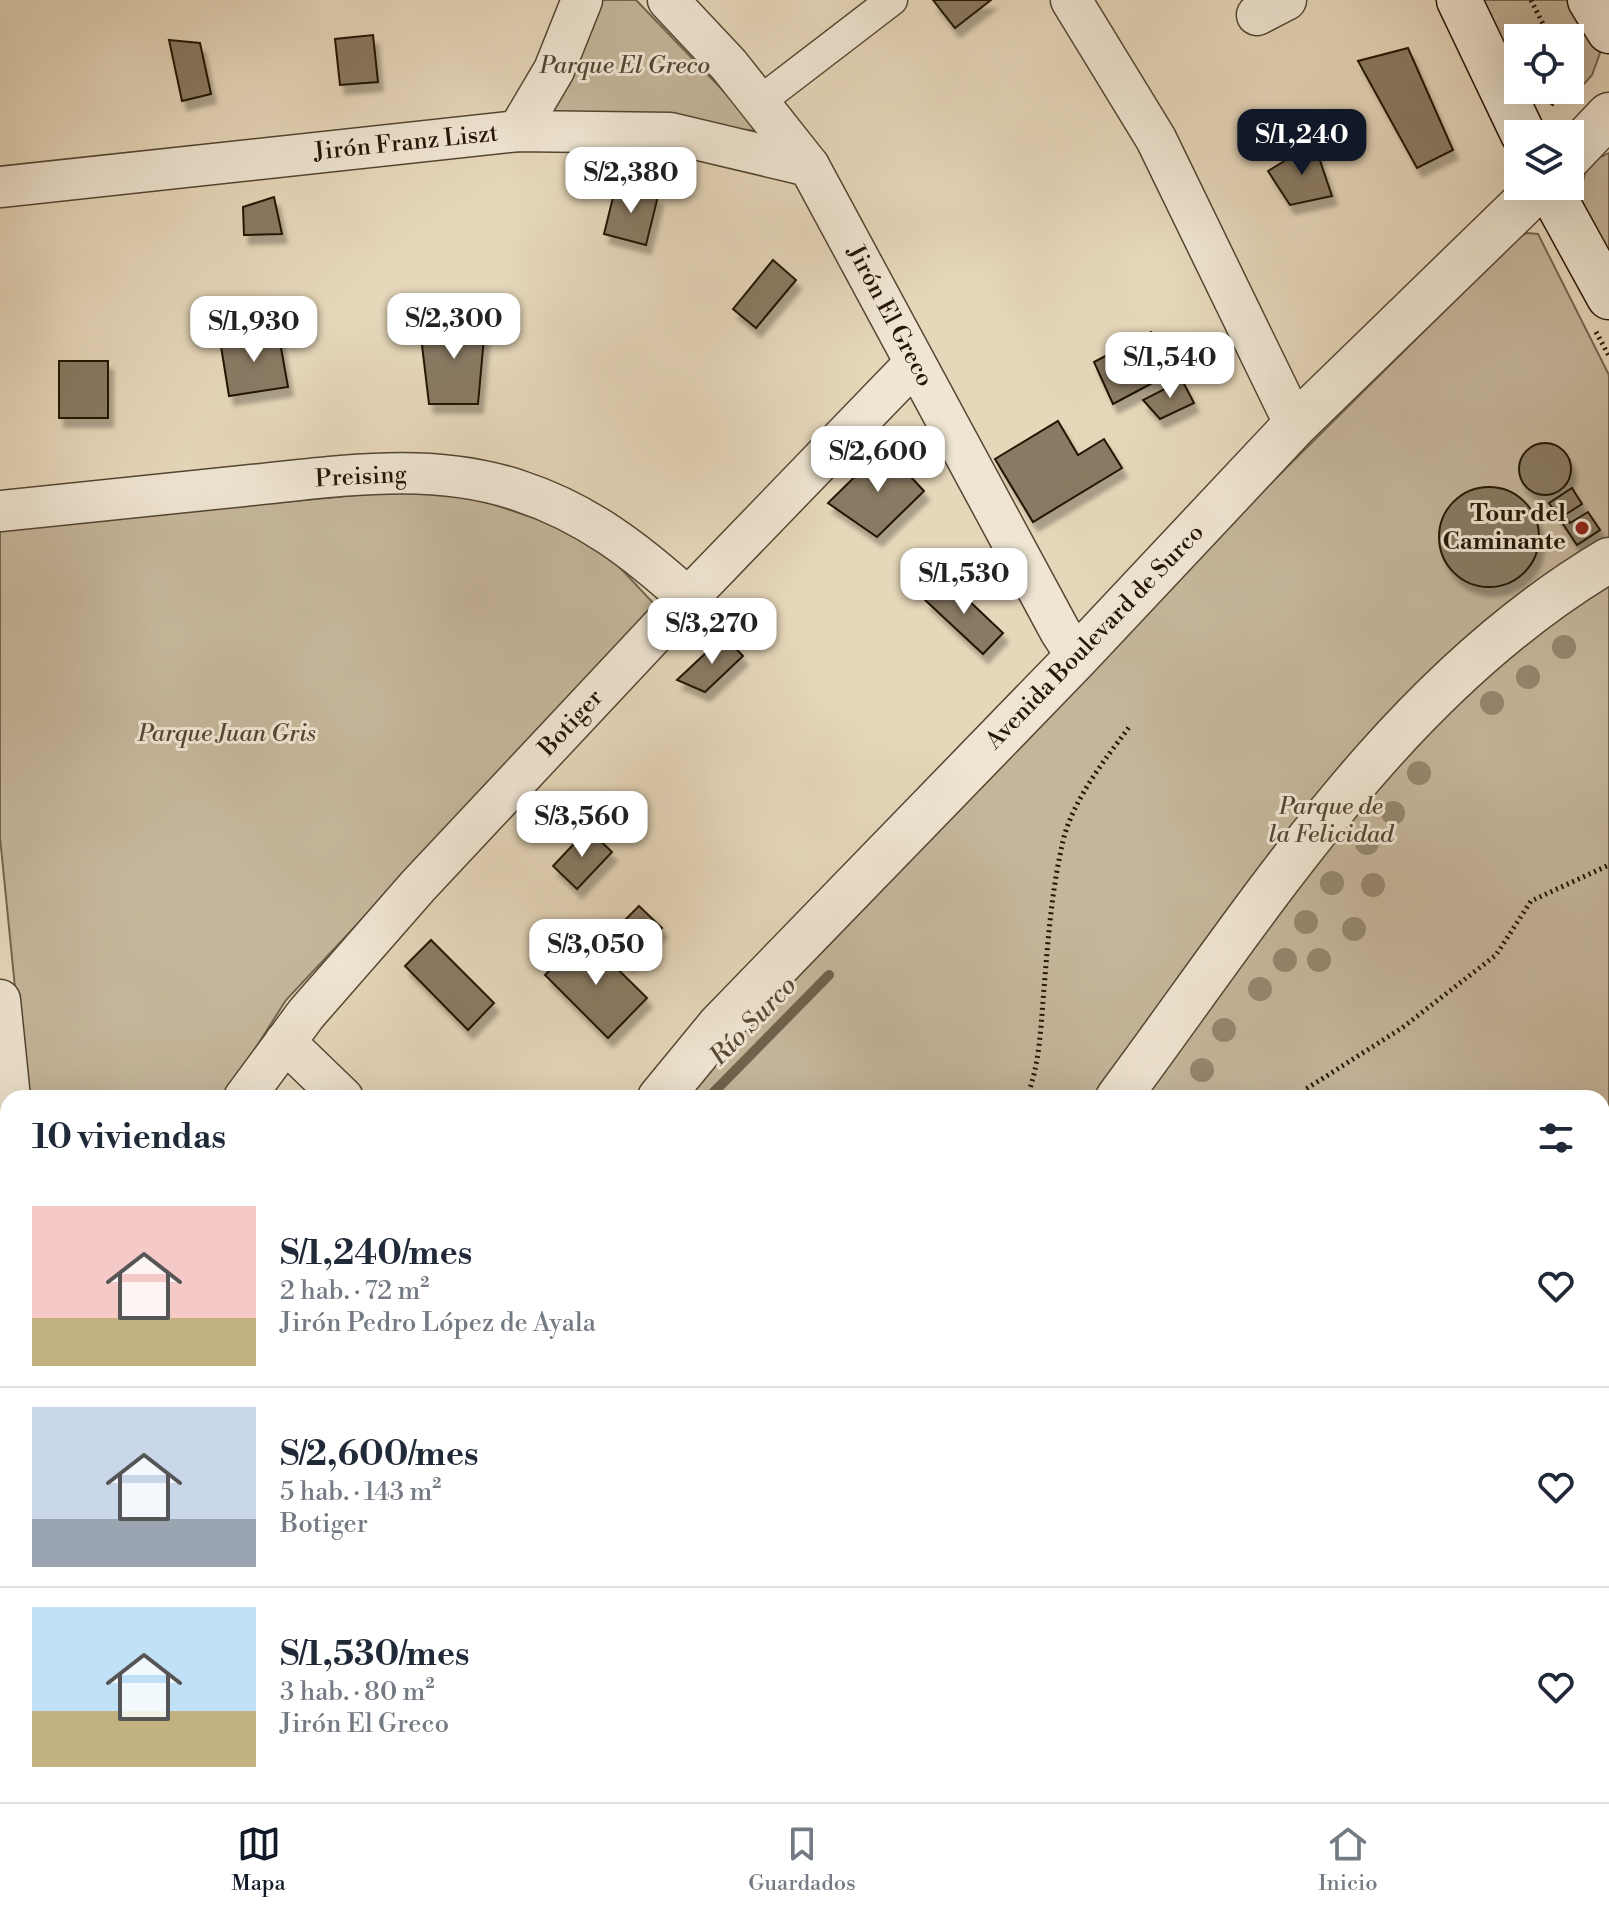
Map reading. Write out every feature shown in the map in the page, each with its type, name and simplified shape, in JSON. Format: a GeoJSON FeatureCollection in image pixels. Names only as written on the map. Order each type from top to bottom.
{"type":"FeatureCollection","features":[{"type":"Feature","properties":{"kind":"street"},"geometry":{"type":"LineString","coordinates":[[518,131],[554,70],[582,0]]}},
{"type":"Feature","properties":{"kind":"street","name":"Jirón El Greco"},"geometry":{"type":"LineString","coordinates":[[668,0],[729,65],[809,166],[1060,631],[1077,657]]}},
{"type":"Feature","properties":{"kind":"street"},"geometry":{"type":"LineString","coordinates":[[759,102],[892,0]]}},
{"type":"Feature","properties":{"kind":"street"},"geometry":{"type":"LineString","coordinates":[[1071,0],[1156,139],[1295,425]]}},
{"type":"Feature","properties":{"kind":"street"},"geometry":{"type":"LineString","coordinates":[[1459,0],[1516,120]]}},
{"type":"Feature","properties":{"kind":"street"},"geometry":{"type":"LineString","coordinates":[[1590,0],[1609,31]]}},
{"type":"Feature","properties":{"kind":"street"},"geometry":{"type":"LineString","coordinates":[[1584,141],[1609,115]]}},
{"type":"Feature","properties":{"kind":"street","name":"Jirón Franz Liszt"},"geometry":{"type":"LineString","coordinates":[[0,187],[518,131],[670,133],[809,166]]}},
{"type":"Feature","properties":{"kind":"street","name":"Avenida Boulevard de Surco"},"geometry":{"type":"LineString","coordinates":[[667,1090],[720,1025],[1077,657],[1295,425],[1527,200]]}},
{"type":"Feature","properties":{"kind":"street"},"geometry":{"type":"LineString","coordinates":[[1556,200],[1609,297]]}},
{"type":"Feature","properties":{"kind":"street","name":"Botiger"},"geometry":{"type":"LineString","coordinates":[[250,1090],[306,1014],[418,886],[688,598],[915,363]]}},
{"type":"Feature","properties":{"kind":"street","name":"Preising"},"geometry":{"type":"LineString","coordinates":[[0,511],[379,472],[455,475],[520,491],[578,516],[616,537],[688,598]]}},
{"type":"Feature","properties":{"kind":"street"},"geometry":{"type":"LineString","coordinates":[[1124,1090],[1182,1008],[1351,786],[1415,716],[1501,637],[1588,572],[1609,560]]}},
{"type":"Feature","properties":{"kind":"street"},"geometry":{"type":"LineString","coordinates":[[0,1001],[9,1090]]}},
{"type":"Feature","properties":{"kind":"street"},"geometry":{"type":"LineString","coordinates":[[285,1042],[335,1090]]}},
{"type":"Feature","properties":{"kind":"path"},"geometry":{"type":"LineString","coordinates":[[1531,0],[1543,24]]}},
{"type":"Feature","properties":{"kind":"path"},"geometry":{"type":"LineString","coordinates":[[1030,1090],[1040,1027],[1049,927],[1065,834],[1093,776],[1130,726]]}},
{"type":"Feature","properties":{"kind":"path"},"geometry":{"type":"LineString","coordinates":[[1305,1090],[1402,1028],[1496,955],[1531,901],[1609,865]]}},
{"type":"Feature","properties":{"kind":"green space","name":"Parque El Greco"},"geometry":{"type":"Polygon","coordinates":[[[596,0],[636,0],[762,131],[547,114],[596,0]]]}},
{"type":"Feature","properties":{"kind":"green space"},"geometry":{"type":"Polygon","coordinates":[[[1473,0],[1573,0],[1600,53],[1592,75],[1584,84],[1584,24],[1504,24],[1504,56],[1473,0]]]}},
{"type":"Feature","properties":{"kind":"green space"},"geometry":{"type":"Polygon","coordinates":[[[1609,153],[1609,255],[1579,200],[1584,200],[1584,177],[1588,163],[1609,153]]]}},
{"type":"Feature","properties":{"kind":"green space","name":"Parque de la Felicidad"},"geometry":{"type":"Polygon","coordinates":[[[1527,233],[1538,234],[1609,375],[1609,1090],[688,1090],[1264,490],[1519,237],[1527,233]]]}},
{"type":"Feature","properties":{"kind":"green space","name":"Parque Juan Gris"},"geometry":{"type":"Polygon","coordinates":[[[400,491],[478,499],[560,527],[612,559],[656,606],[286,1000],[229,1090],[25,1090],[0,837],[0,529],[400,491]]]}},
{"type":"Feature","properties":{"kind":"building"},"geometry":{"type":"Polygon","coordinates":[[[933,0],[991,0],[955,28],[933,0]]]}},
{"type":"Feature","properties":{"kind":"building"},"geometry":{"type":"Polygon","coordinates":[[[373,35],[378,82],[340,85],[335,39],[373,35]]]}},
{"type":"Feature","properties":{"kind":"building"},"geometry":{"type":"Polygon","coordinates":[[[169,40],[200,43],[211,94],[182,101],[169,40]]]}},
{"type":"Feature","properties":{"kind":"building"},"geometry":{"type":"Polygon","coordinates":[[[1408,48],[1453,150],[1417,168],[1358,61],[1408,48]]]}},
{"type":"Feature","properties":{"kind":"building"},"geometry":{"type":"Polygon","coordinates":[[[1314,143],[1332,196],[1290,205],[1268,171],[1314,143]]]}},
{"type":"Feature","properties":{"kind":"building"},"geometry":{"type":"Polygon","coordinates":[[[616,185],[658,196],[646,245],[604,234],[616,185]]]}},
{"type":"Feature","properties":{"kind":"building"},"geometry":{"type":"Polygon","coordinates":[[[274,197],[282,234],[244,235],[243,207],[274,197]]]}},
{"type":"Feature","properties":{"kind":"building"},"geometry":{"type":"Polygon","coordinates":[[[773,260],[796,280],[756,328],[733,309],[773,260]]]}},
{"type":"Feature","properties":{"kind":"building"},"geometry":{"type":"Polygon","coordinates":[[[486,315],[478,404],[429,404],[420,328],[486,315]]]}},
{"type":"Feature","properties":{"kind":"building"},"geometry":{"type":"Polygon","coordinates":[[[278,331],[288,387],[229,396],[220,340],[278,331]]]}},
{"type":"Feature","properties":{"kind":"building"},"geometry":{"type":"Polygon","coordinates":[[[1151,332],[1175,371],[1113,404],[1094,362],[1151,332]]]}},
{"type":"Feature","properties":{"kind":"building"},"geometry":{"type":"Polygon","coordinates":[[[59,361],[108,361],[108,418],[59,418],[59,361]]]}},
{"type":"Feature","properties":{"kind":"building"},"geometry":{"type":"Polygon","coordinates":[[[1182,380],[1194,403],[1160,419],[1143,400],[1182,380]]]}},
{"type":"Feature","properties":{"kind":"building"},"geometry":{"type":"Polygon","coordinates":[[[1058,421],[1078,455],[1104,439],[1122,468],[1033,522],[995,459],[1058,421]]]}},
{"type":"Feature","properties":{"kind":"building"},"geometry":{"type":"Polygon","coordinates":[[[1545,443],[1563,451],[1571,469],[1563,487],[1545,495],[1527,487],[1519,469],[1527,451],[1545,443]]]}},
{"type":"Feature","properties":{"kind":"building"},"geometry":{"type":"Polygon","coordinates":[[[884,448],[924,491],[877,537],[828,503],[884,448]]]}},
{"type":"Feature","properties":{"kind":"building"},"geometry":{"type":"Polygon","coordinates":[[[1489,487],[1508,491],[1524,502],[1535,518],[1539,537],[1535,556],[1524,572],[1508,583],[1489,587],[1470,583],[1454,572],[1443,556],[1439,537],[1443,518],[1454,502],[1470,491],[1489,487]]]}},
{"type":"Feature","properties":{"kind":"building"},"geometry":{"type":"Polygon","coordinates":[[[1572,488],[1582,504],[1565,515],[1570,523],[1588,512],[1600,530],[1577,545],[1549,503],[1572,488]]]}},
{"type":"Feature","properties":{"kind":"building"},"geometry":{"type":"Polygon","coordinates":[[[946,579],[1003,633],[983,654],[925,600],[946,579]]]}},
{"type":"Feature","properties":{"kind":"building"},"geometry":{"type":"Polygon","coordinates":[[[724,636],[743,656],[705,692],[677,680],[724,636]]]}},
{"type":"Feature","properties":{"kind":"building"},"geometry":{"type":"Polygon","coordinates":[[[588,829],[612,852],[577,889],[553,866],[588,829]]]}},
{"type":"Feature","properties":{"kind":"building"},"geometry":{"type":"Polygon","coordinates":[[[639,906],[662,928],[628,963],[605,940],[639,906]]]}},
{"type":"Feature","properties":{"kind":"building"},"geometry":{"type":"Polygon","coordinates":[[[584,936],[647,998],[608,1038],[545,975],[584,936]]]}},
{"type":"Feature","properties":{"kind":"building"},"geometry":{"type":"Polygon","coordinates":[[[431,940],[494,1003],[468,1030],[405,966],[431,940]]]}},
{"type":"Feature","properties":{"kind":"waterway","name":"Río Surco"},"geometry":{"type":"LineString","coordinates":[[716,1090],[829,975]]}},
{"type":"Feature","properties":{"kind":"place","name":"Tour del Caminante"},"geometry":{"type":"Point","coordinates":[1582,528]}}]}
